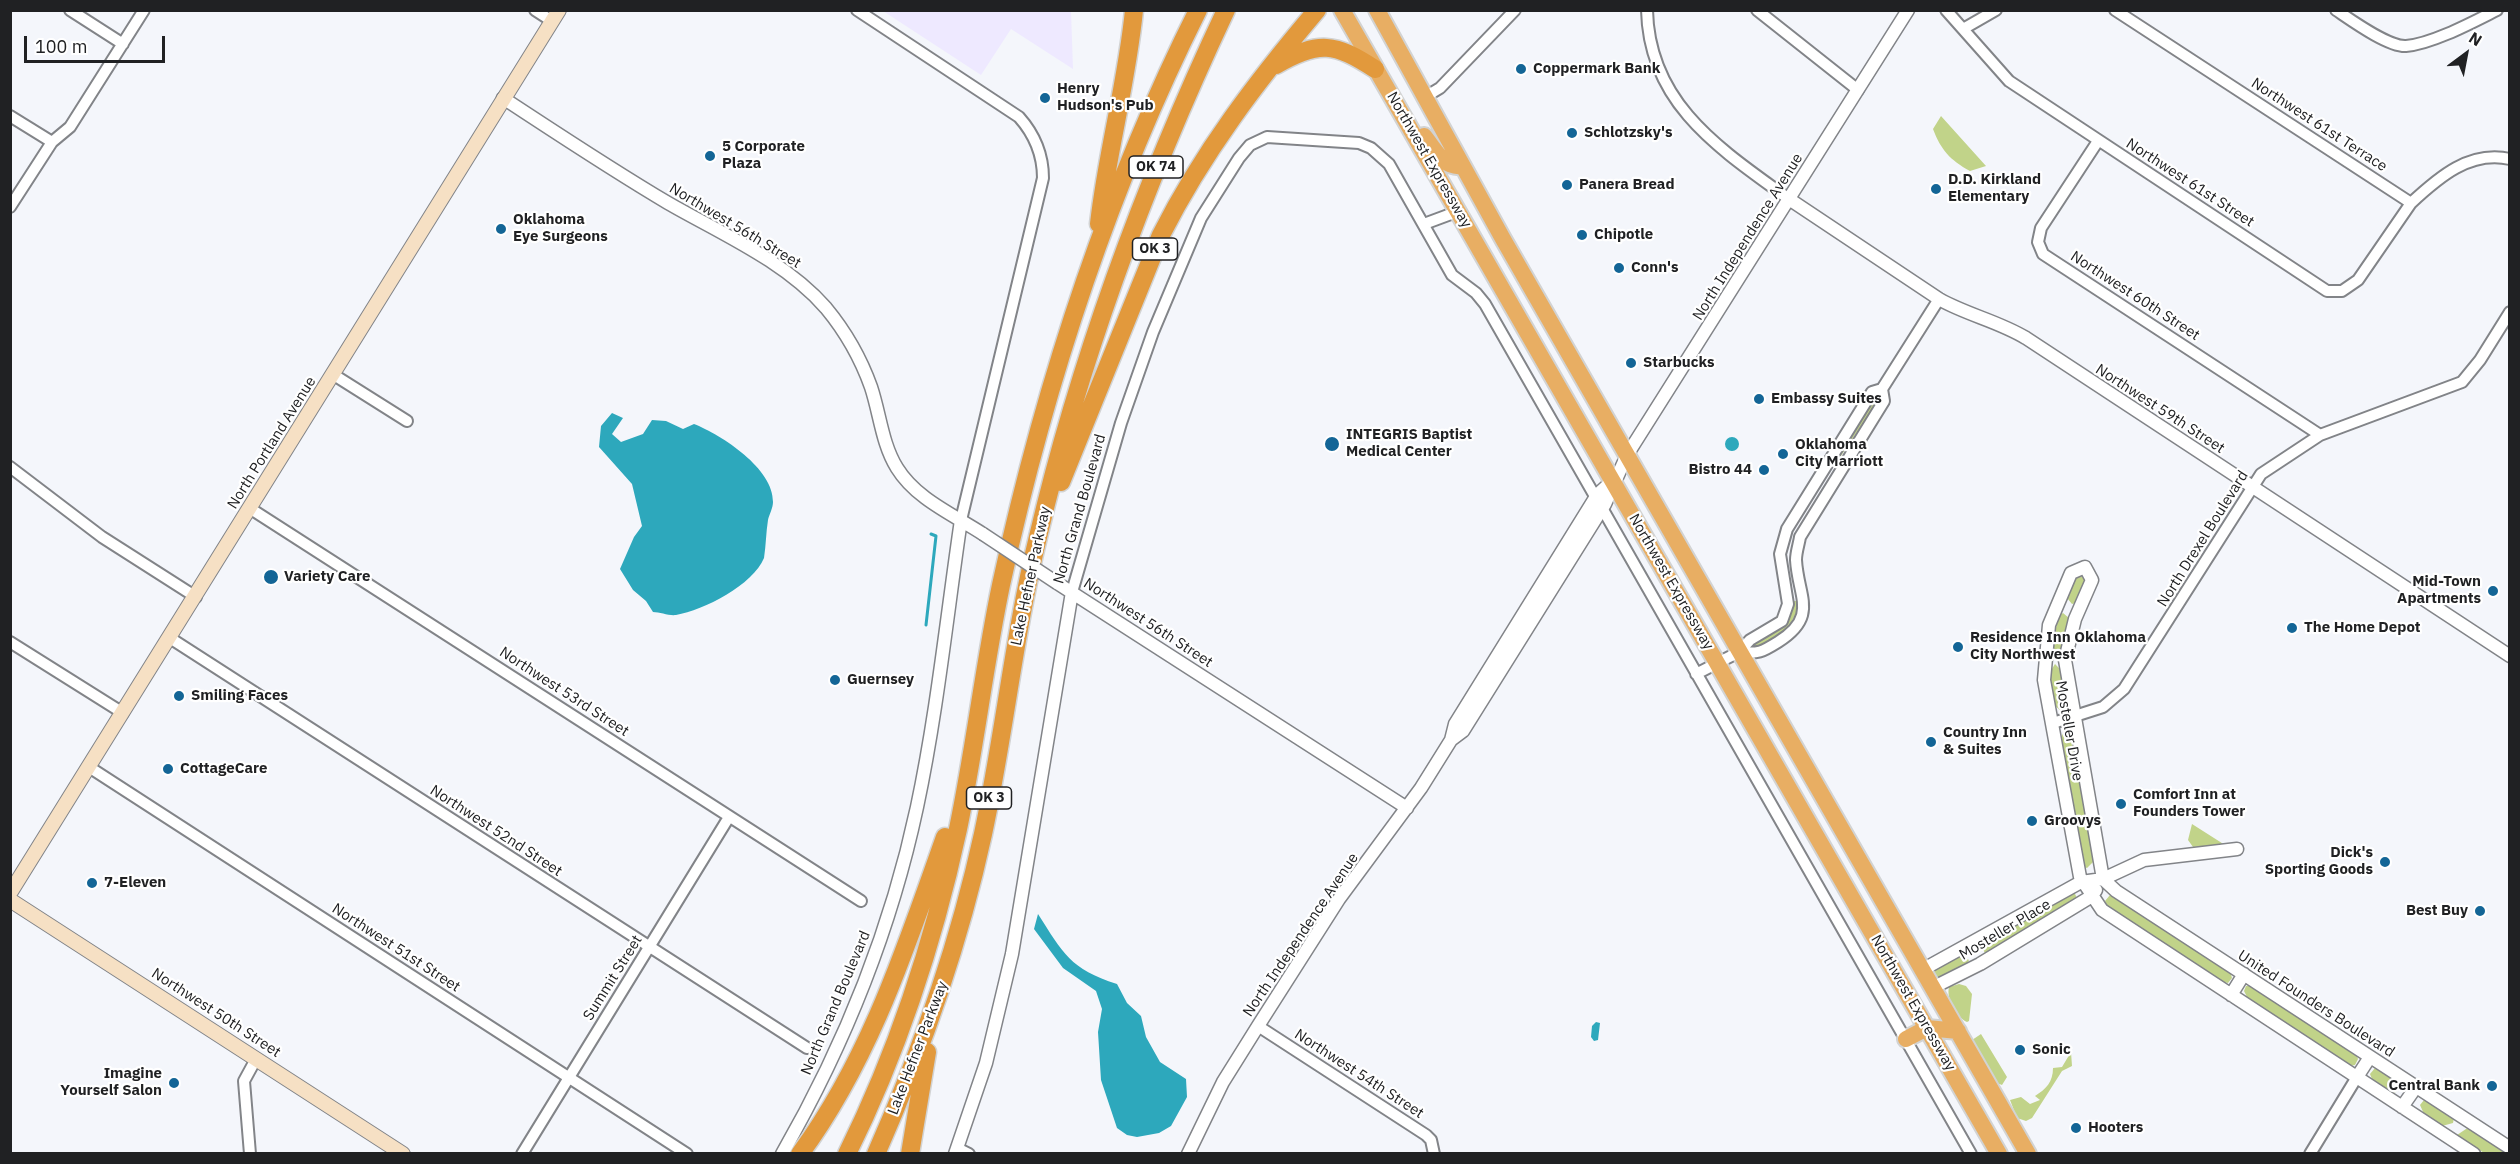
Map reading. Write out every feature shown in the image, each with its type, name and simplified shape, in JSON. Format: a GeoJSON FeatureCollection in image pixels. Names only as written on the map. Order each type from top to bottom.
{"type":"FeatureCollection","features":[{"type":"Feature","properties":{"kind":"highway","name":"OK 3"},"geometry":{"type":"LineString","coordinates":[[1096,253],[1104,176],[1127,72],[1134,10]]}},
{"type":"Feature","properties":{"kind":"highway","name":"Lake Hefner Parkway"},"geometry":{"type":"LineString","coordinates":[[847,1154],[889,1056],[925,956],[955,840],[969,770],[978,707],[1020,504],[1055,376],[1096,253],[1139,142],[1198,10]]}},
{"type":"Feature","properties":{"kind":"highway","name":"Lake Hefner Parkway"},"geometry":{"type":"LineString","coordinates":[[876,1154],[908,1079],[937,1000],[958,931],[984,831],[1007,691],[1037,540],[1072,407],[1114,277],[1166,141],[1226,10]]}},
{"type":"Feature","properties":{"kind":"highway","name":"OK 3"},"geometry":{"type":"LineString","coordinates":[[1037,540],[1161,235],[1208,151],[1239,106],[1274,66],[1283,51],[1317,10]]}},
{"type":"Feature","properties":{"kind":"highway","name":"Northwest Expressway"},"geometry":{"type":"LineString","coordinates":[[1342,10],[1614,480],[1999,1154]]}},
{"type":"Feature","properties":{"kind":"highway","name":"Northwest Expressway"},"geometry":{"type":"LineString","coordinates":[[1377,10],[1461,166],[2028,1154]]}},
{"type":"Feature","properties":{"kind":"highway"},"geometry":{"type":"LineString","coordinates":[[1274,66],[1304,50],[1328,46],[1353,55],[1375,69]]}},
{"type":"Feature","properties":{"kind":"highway"},"geometry":{"type":"LineString","coordinates":[[1391,95],[1446,164],[1452,167],[1461,166]]}},
{"type":"Feature","properties":{"kind":"highway"},"geometry":{"type":"LineString","coordinates":[[1459,211],[1473,213],[1503,239]]}},
{"type":"Feature","properties":{"kind":"highway"},"geometry":{"type":"LineString","coordinates":[[800,1154],[840,1092],[870,1036],[900,965],[969,770]]}},
{"type":"Feature","properties":{"kind":"highway"},"geometry":{"type":"LineString","coordinates":[[1899,979],[1924,990],[1932,988]]}},
{"type":"Feature","properties":{"kind":"highway"},"geometry":{"type":"LineString","coordinates":[[910,1154],[937,1000]]}},
{"type":"Feature","properties":{"kind":"highway"},"geometry":{"type":"LineString","coordinates":[[1906,1039],[1927,1028],[1958,1031]]}},
{"type":"Feature","properties":{"kind":"main road","name":"North Portland Avenue"},"geometry":{"type":"LineString","coordinates":[[10,893],[556,16]]}},
{"type":"Feature","properties":{"kind":"main road","name":"Northwest 50th Street"},"geometry":{"type":"LineString","coordinates":[[10,900],[403,1154]]}},
{"type":"Feature","properties":{"kind":"street"},"geometry":{"type":"LineString","coordinates":[[70,10],[123,44]]}},
{"type":"Feature","properties":{"kind":"street"},"geometry":{"type":"LineString","coordinates":[[10,207],[52,142],[70,127],[144,10]]}},
{"type":"Feature","properties":{"kind":"street"},"geometry":{"type":"LineString","coordinates":[[535,10],[556,16]]}},
{"type":"Feature","properties":{"kind":"street","name":"North Grand Boulevard"},"geometry":{"type":"LineString","coordinates":[[782,1154],[835,1051],[878,951],[917,808],[961,520],[1043,178],[1040,153],[1033,135],[1019,117],[857,10]]}},
{"type":"Feature","properties":{"kind":"street"},"geometry":{"type":"LineString","coordinates":[[1425,97],[1440,88],[1515,10]]}},
{"type":"Feature","properties":{"kind":"street"},"geometry":{"type":"LineString","coordinates":[[1647,10],[1648,40],[1663,80],[1683,111],[1714,145],[1789,199]]}},
{"type":"Feature","properties":{"kind":"street"},"geometry":{"type":"LineString","coordinates":[[1757,10],[1858,90]]}},
{"type":"Feature","properties":{"kind":"street","name":"North Independence Avenue"},"geometry":{"type":"LineString","coordinates":[[1188,1154],[1223,1082],[1258,1026],[1339,899],[1407,807],[1451,740],[1455,724],[1614,480],[1627,455],[1908,10]]}},
{"type":"Feature","properties":{"kind":"street","name":"Northwest 61st Street"},"geometry":{"type":"LineString","coordinates":[[1946,10],[2009,81],[2327,291],[2342,291],[2358,280],[2411,203]]}},
{"type":"Feature","properties":{"kind":"street"},"geometry":{"type":"LineString","coordinates":[[1963,29],[1996,10]]}},
{"type":"Feature","properties":{"kind":"street","name":"Northwest 61st Terrace"},"geometry":{"type":"LineString","coordinates":[[2115,10],[2411,203]]}},
{"type":"Feature","properties":{"kind":"street"},"geometry":{"type":"LineString","coordinates":[[2336,10],[2370,33],[2404,46],[2450,32],[2497,10]]}},
{"type":"Feature","properties":{"kind":"street","name":"Northwest 56th Street"},"geometry":{"type":"LineString","coordinates":[[503,98],[658,196],[771,262],[807,290],[825,308],[852,346],[871,386],[885,442],[898,470],[920,493],[1407,807]]}},
{"type":"Feature","properties":{"kind":"street"},"geometry":{"type":"LineString","coordinates":[[10,116],[52,142]]}},
{"type":"Feature","properties":{"kind":"street","name":"North Grand Boulevard"},"geometry":{"type":"LineString","coordinates":[[960,1152],[986,1063],[1012,954],[1072,592],[1120,423],[1154,332],[1201,218],[1239,158],[1250,145],[1267,137],[1359,143],[1371,148],[1389,164],[1424,224]]}},
{"type":"Feature","properties":{"kind":"street","name":"Northwest 60th Street"},"geometry":{"type":"LineString","coordinates":[[2098,141],[2041,228],[2038,242],[2043,254],[2320,435]]}},
{"type":"Feature","properties":{"kind":"street"},"geometry":{"type":"LineString","coordinates":[[2411,203],[2437,179],[2471,160],[2493,155],[2510,159]]}},
{"type":"Feature","properties":{"kind":"street","name":"Northwest 59th Street"},"geometry":{"type":"LineString","coordinates":[[1789,199],[1939,299],[1958,310],[2004,325],[2510,656]]}},
{"type":"Feature","properties":{"kind":"street"},"geometry":{"type":"LineString","coordinates":[[1424,224],[1459,211]]}},
{"type":"Feature","properties":{"kind":"street","name":"Northwest Expressway"},"geometry":{"type":"LineString","coordinates":[[1424,224],[1452,275],[1476,293],[1485,304],[1971,1154]]}},
{"type":"Feature","properties":{"kind":"street"},"geometry":{"type":"LineString","coordinates":[[1696,674],[1739,652],[1750,640],[1782,621],[1788,604],[1780,554],[1784,537],[1803,500],[1872,392],[1882,389],[1939,299]]}},
{"type":"Feature","properties":{"kind":"street","name":"North Drexel Boulevard"},"geometry":{"type":"LineString","coordinates":[[2054,723],[2103,707],[2124,689],[2142,666],[2261,474],[2320,435],[2462,382],[2480,360],[2510,312]]}},
{"type":"Feature","properties":{"kind":"street"},"geometry":{"type":"LineString","coordinates":[[334,375],[407,421]]}},
{"type":"Feature","properties":{"kind":"street"},"geometry":{"type":"LineString","coordinates":[[1739,652],[1758,654],[1792,633],[1805,608],[1796,560],[1800,537],[1884,401],[1882,389]]}},
{"type":"Feature","properties":{"kind":"street"},"geometry":{"type":"LineString","coordinates":[[10,467],[102,537],[196,597]]}},
{"type":"Feature","properties":{"kind":"street","name":"Northwest 53rd Street"},"geometry":{"type":"LineString","coordinates":[[251,509],[861,901]]}},
{"type":"Feature","properties":{"kind":"street"},"geometry":{"type":"LineString","coordinates":[[1784,537],[1798,545]]}},
{"type":"Feature","properties":{"kind":"street","name":"Mosteller Drive"},"geometry":{"type":"LineString","coordinates":[[2081,882],[2054,723],[2044,680],[2049,625],[2071,573],[2085,567],[2092,580],[2075,619],[2065,660],[2105,881]]}},
{"type":"Feature","properties":{"kind":"street"},"geometry":{"type":"LineString","coordinates":[[1785,591],[1803,589]]}},
{"type":"Feature","properties":{"kind":"street","name":"Northwest 52nd Street"},"geometry":{"type":"LineString","coordinates":[[170,638],[807,1048]]}},
{"type":"Feature","properties":{"kind":"street"},"geometry":{"type":"LineString","coordinates":[[10,642],[123,713]]}},
{"type":"Feature","properties":{"kind":"street","name":"Northwest 51st Street"},"geometry":{"type":"LineString","coordinates":[[89,767],[687,1154]]}},
{"type":"Feature","properties":{"kind":"street","name":"Summit Street"},"geometry":{"type":"LineString","coordinates":[[522,1154],[729,816]]}},
{"type":"Feature","properties":{"kind":"street"},"geometry":{"type":"LineString","coordinates":[[2091,896],[2105,881],[2144,860],[2237,849]]}},
{"type":"Feature","properties":{"kind":"street"},"geometry":{"type":"LineString","coordinates":[[2081,882],[2105,881]]}},
{"type":"Feature","properties":{"kind":"street","name":"United Founders Boulevard"},"geometry":{"type":"LineString","coordinates":[[2105,881],[2510,1148]]}},
{"type":"Feature","properties":{"kind":"street"},"geometry":{"type":"LineString","coordinates":[[2081,882],[2102,910],[2474,1154]]}},
{"type":"Feature","properties":{"kind":"street","name":"Mosteller Place"},"geometry":{"type":"LineString","coordinates":[[1922,970],[2081,882]]}},
{"type":"Feature","properties":{"kind":"street","name":"Mosteller Place"},"geometry":{"type":"LineString","coordinates":[[1932,988],[1980,964],[2091,896]]}},
{"type":"Feature","properties":{"kind":"street"},"geometry":{"type":"LineString","coordinates":[[1969,944],[1980,964]]}},
{"type":"Feature","properties":{"kind":"street"},"geometry":{"type":"LineString","coordinates":[[2231,995],[2244,974]]}},
{"type":"Feature","properties":{"kind":"street","name":"Northwest 54th Street"},"geometry":{"type":"LineString","coordinates":[[1258,1026],[1426,1135],[1431,1140],[1434,1154]]}},
{"type":"Feature","properties":{"kind":"street"},"geometry":{"type":"LineString","coordinates":[[2310,1154],[2370,1057]]}},
{"type":"Feature","properties":{"kind":"street"},"geometry":{"type":"LineString","coordinates":[[250,1154],[244,1081],[256,1059]]}},
{"type":"Feature","properties":{"kind":"street"},"geometry":{"type":"LineString","coordinates":[[2402,1107],[2416,1087]]}},
{"type":"Feature","properties":{"kind":"street"},"geometry":{"type":"LineString","coordinates":[[2442,1133],[2466,1120]]}},
{"type":"Feature","properties":{"kind":"shaded area"},"geometry":{"type":"Polygon","coordinates":[[[883,11],[1071,11],[1073,69],[1011,29],[981,75],[883,11]]]}},
{"type":"Feature","properties":{"kind":"green space"},"geometry":{"type":"Polygon","coordinates":[[[1941,116],[1986,166],[1970,171],[1947,154],[1933,129],[1941,116]]]}},
{"type":"Feature","properties":{"kind":"green space"},"geometry":{"type":"Polygon","coordinates":[[[1876,396],[1878,400],[1839,459],[1836,457],[1876,396]]]}},
{"type":"Feature","properties":{"kind":"green space"},"geometry":{"type":"Polygon","coordinates":[[[2077,576],[2081,576],[2086,581],[2076,603],[2072,604],[2067,598],[2077,576]]]}},
{"type":"Feature","properties":{"kind":"green space"},"geometry":{"type":"Polygon","coordinates":[[[1794,601],[1799,601],[1797,610],[1788,626],[1774,639],[1748,650],[1747,645],[1787,619],[1794,601]]]}},
{"type":"Feature","properties":{"kind":"green space"},"geometry":{"type":"Polygon","coordinates":[[[2063,613],[2069,618],[2062,652],[2053,653],[2050,646],[2060,615],[2063,613]]]}},
{"type":"Feature","properties":{"kind":"green space"},"geometry":{"type":"Polygon","coordinates":[[[2055,664],[2062,671],[2065,704],[2060,710],[2054,705],[2050,672],[2055,664]]]}},
{"type":"Feature","properties":{"kind":"green space"},"geometry":{"type":"Polygon","coordinates":[[[2064,731],[2072,736],[2094,861],[2087,868],[2084,867],[2060,740],[2064,731]]]}},
{"type":"Feature","properties":{"kind":"green space"},"geometry":{"type":"Polygon","coordinates":[[[2192,824],[2225,845],[2193,847],[2188,840],[2192,824]]]}},
{"type":"Feature","properties":{"kind":"green space"},"geometry":{"type":"Polygon","coordinates":[[[2069,894],[2075,894],[2078,900],[1990,953],[1985,953],[1981,946],[1983,942],[2069,894]]]}},
{"type":"Feature","properties":{"kind":"green space"},"geometry":{"type":"Polygon","coordinates":[[[2110,895],[2116,896],[2230,971],[2232,978],[2228,983],[2223,982],[2109,909],[2105,901],[2110,895]]]}},
{"type":"Feature","properties":{"kind":"green space"},"geometry":{"type":"Polygon","coordinates":[[[1960,954],[1969,960],[1966,966],[1938,981],[1932,971],[1960,954]]]}},
{"type":"Feature","properties":{"kind":"green space"},"geometry":{"type":"Polygon","coordinates":[[[1959,984],[1966,986],[1972,994],[1967,1022],[1956,1012],[1950,1002],[1949,987],[1959,984]]]}},
{"type":"Feature","properties":{"kind":"green space"},"geometry":{"type":"Polygon","coordinates":[[[2246,986],[2254,986],[2356,1053],[2358,1059],[2355,1065],[2350,1066],[2248,999],[2244,991],[2246,986]]]}},
{"type":"Feature","properties":{"kind":"green space"},"geometry":{"type":"Polygon","coordinates":[[[1981,1034],[2007,1077],[2002,1085],[1997,1083],[1972,1040],[1981,1034]]]}},
{"type":"Feature","properties":{"kind":"green space"},"geometry":{"type":"Polygon","coordinates":[[[2071,1052],[2072,1066],[2062,1071],[2032,1118],[2026,1121],[2017,1118],[2010,1100],[2021,1097],[2030,1104],[2040,1100],[2035,1096],[2048,1085],[2053,1068],[2062,1067],[2071,1052]]]}},
{"type":"Feature","properties":{"kind":"green space"},"geometry":{"type":"Polygon","coordinates":[[[2375,1068],[2397,1080],[2399,1086],[2396,1092],[2392,1093],[2372,1079],[2370,1074],[2375,1068]]]}},
{"type":"Feature","properties":{"kind":"green space"},"geometry":{"type":"Polygon","coordinates":[[[2424,1100],[2454,1118],[2453,1123],[2442,1126],[2424,1114],[2420,1105],[2424,1100]]]}},
{"type":"Feature","properties":{"kind":"green space"},"geometry":{"type":"Polygon","coordinates":[[[2469,1127],[2508,1153],[2484,1153],[2457,1135],[2469,1127]]]}},
{"type":"Feature","properties":{"kind":"water"},"geometry":{"type":"Polygon","coordinates":[[[612,413],[623,418],[612,434],[621,442],[643,434],[652,420],[666,421],[683,429],[694,424],[732,445],[765,477],[773,502],[768,520],[764,558],[750,578],[739,587],[700,608],[673,615],[653,612],[646,601],[633,590],[620,569],[634,537],[642,526],[632,484],[599,447],[601,426],[612,413]]]}},
{"type":"Feature","properties":{"kind":"water"},"geometry":{"type":"Polygon","coordinates":[[[1732,437],[1737,439],[1739,444],[1737,449],[1732,451],[1727,449],[1725,444],[1727,439],[1732,437]]]}},
{"type":"Feature","properties":{"kind":"water"},"geometry":{"type":"Polygon","coordinates":[[[1038,914],[1054,939],[1078,966],[1117,984],[1127,1003],[1141,1016],[1146,1037],[1160,1062],[1186,1079],[1187,1097],[1171,1126],[1159,1133],[1137,1137],[1127,1135],[1117,1128],[1101,1080],[1098,1032],[1102,1009],[1096,991],[1063,968],[1034,929],[1038,914]]]}},
{"type":"Feature","properties":{"kind":"water"},"geometry":{"type":"Polygon","coordinates":[[[1596,1022],[1600,1023],[1598,1040],[1594,1041],[1591,1037],[1592,1026],[1596,1022]]]}},
{"type":"Feature","properties":{"kind":"waterway"},"geometry":{"type":"LineString","coordinates":[[926,625],[936,536],[931,534]]}},
{"type":"Feature","properties":{"kind":"place","name":"Coppermark Bank"},"geometry":{"type":"Point","coordinates":[1521,69]}},
{"type":"Feature","properties":{"kind":"place","name":"Henry Hudson's Pub"},"geometry":{"type":"Point","coordinates":[1045,98]}},
{"type":"Feature","properties":{"kind":"place","name":"Schlotzsky's"},"geometry":{"type":"Point","coordinates":[1572,133]}},
{"type":"Feature","properties":{"kind":"place","name":"5 Corporate Plaza"},"geometry":{"type":"Point","coordinates":[710,156]}},
{"type":"Feature","properties":{"kind":"place","name":"Panera Bread"},"geometry":{"type":"Point","coordinates":[1567,185]}},
{"type":"Feature","properties":{"kind":"place","name":"D.D. Kirkland Elementary"},"geometry":{"type":"Point","coordinates":[1936,189]}},
{"type":"Feature","properties":{"kind":"place","name":"Oklahoma Eye Surgeons"},"geometry":{"type":"Point","coordinates":[501,229]}},
{"type":"Feature","properties":{"kind":"place","name":"Chipotle"},"geometry":{"type":"Point","coordinates":[1582,235]}},
{"type":"Feature","properties":{"kind":"place","name":"Conn's"},"geometry":{"type":"Point","coordinates":[1619,268]}},
{"type":"Feature","properties":{"kind":"place","name":"Starbucks"},"geometry":{"type":"Point","coordinates":[1631,363]}},
{"type":"Feature","properties":{"kind":"place","name":"Embassy Suites"},"geometry":{"type":"Point","coordinates":[1759,399]}},
{"type":"Feature","properties":{"kind":"place","name":"INTEGRIS Baptist Medical Center"},"geometry":{"type":"Point","coordinates":[1332,444]}},
{"type":"Feature","properties":{"kind":"place","name":"Oklahoma City Marriott"},"geometry":{"type":"Point","coordinates":[1783,454]}},
{"type":"Feature","properties":{"kind":"place","name":"Bistro 44"},"geometry":{"type":"Point","coordinates":[1764,470]}},
{"type":"Feature","properties":{"kind":"place","name":"Variety Care"},"geometry":{"type":"Point","coordinates":[271,577]}},
{"type":"Feature","properties":{"kind":"place","name":"Mid-Town Apartments"},"geometry":{"type":"Point","coordinates":[2493,591]}},
{"type":"Feature","properties":{"kind":"place","name":"The Home Depot"},"geometry":{"type":"Point","coordinates":[2292,628]}},
{"type":"Feature","properties":{"kind":"place","name":"Residence Inn Oklahoma City Northwest"},"geometry":{"type":"Point","coordinates":[1958,647]}},
{"type":"Feature","properties":{"kind":"place","name":"Guernsey"},"geometry":{"type":"Point","coordinates":[835,680]}},
{"type":"Feature","properties":{"kind":"place","name":"Smiling Faces"},"geometry":{"type":"Point","coordinates":[179,696]}},
{"type":"Feature","properties":{"kind":"place","name":"Country Inn & Suites"},"geometry":{"type":"Point","coordinates":[1931,742]}},
{"type":"Feature","properties":{"kind":"place","name":"CottageCare"},"geometry":{"type":"Point","coordinates":[168,769]}},
{"type":"Feature","properties":{"kind":"place","name":"Comfort Inn at Founders Tower"},"geometry":{"type":"Point","coordinates":[2121,804]}},
{"type":"Feature","properties":{"kind":"place","name":"Groovys"},"geometry":{"type":"Point","coordinates":[2032,821]}},
{"type":"Feature","properties":{"kind":"place","name":"Dick's Sporting Goods"},"geometry":{"type":"Point","coordinates":[2385,862]}},
{"type":"Feature","properties":{"kind":"place","name":"7-Eleven"},"geometry":{"type":"Point","coordinates":[92,883]}},
{"type":"Feature","properties":{"kind":"place","name":"Best Buy"},"geometry":{"type":"Point","coordinates":[2480,911]}},
{"type":"Feature","properties":{"kind":"place","name":"Sonic"},"geometry":{"type":"Point","coordinates":[2020,1050]}},
{"type":"Feature","properties":{"kind":"place","name":"Imagine Yourself Salon"},"geometry":{"type":"Point","coordinates":[174,1083]}},
{"type":"Feature","properties":{"kind":"place","name":"Central Bank"},"geometry":{"type":"Point","coordinates":[2492,1086]}},
{"type":"Feature","properties":{"kind":"place","name":"Hooters"},"geometry":{"type":"Point","coordinates":[2076,1128]}}]}
